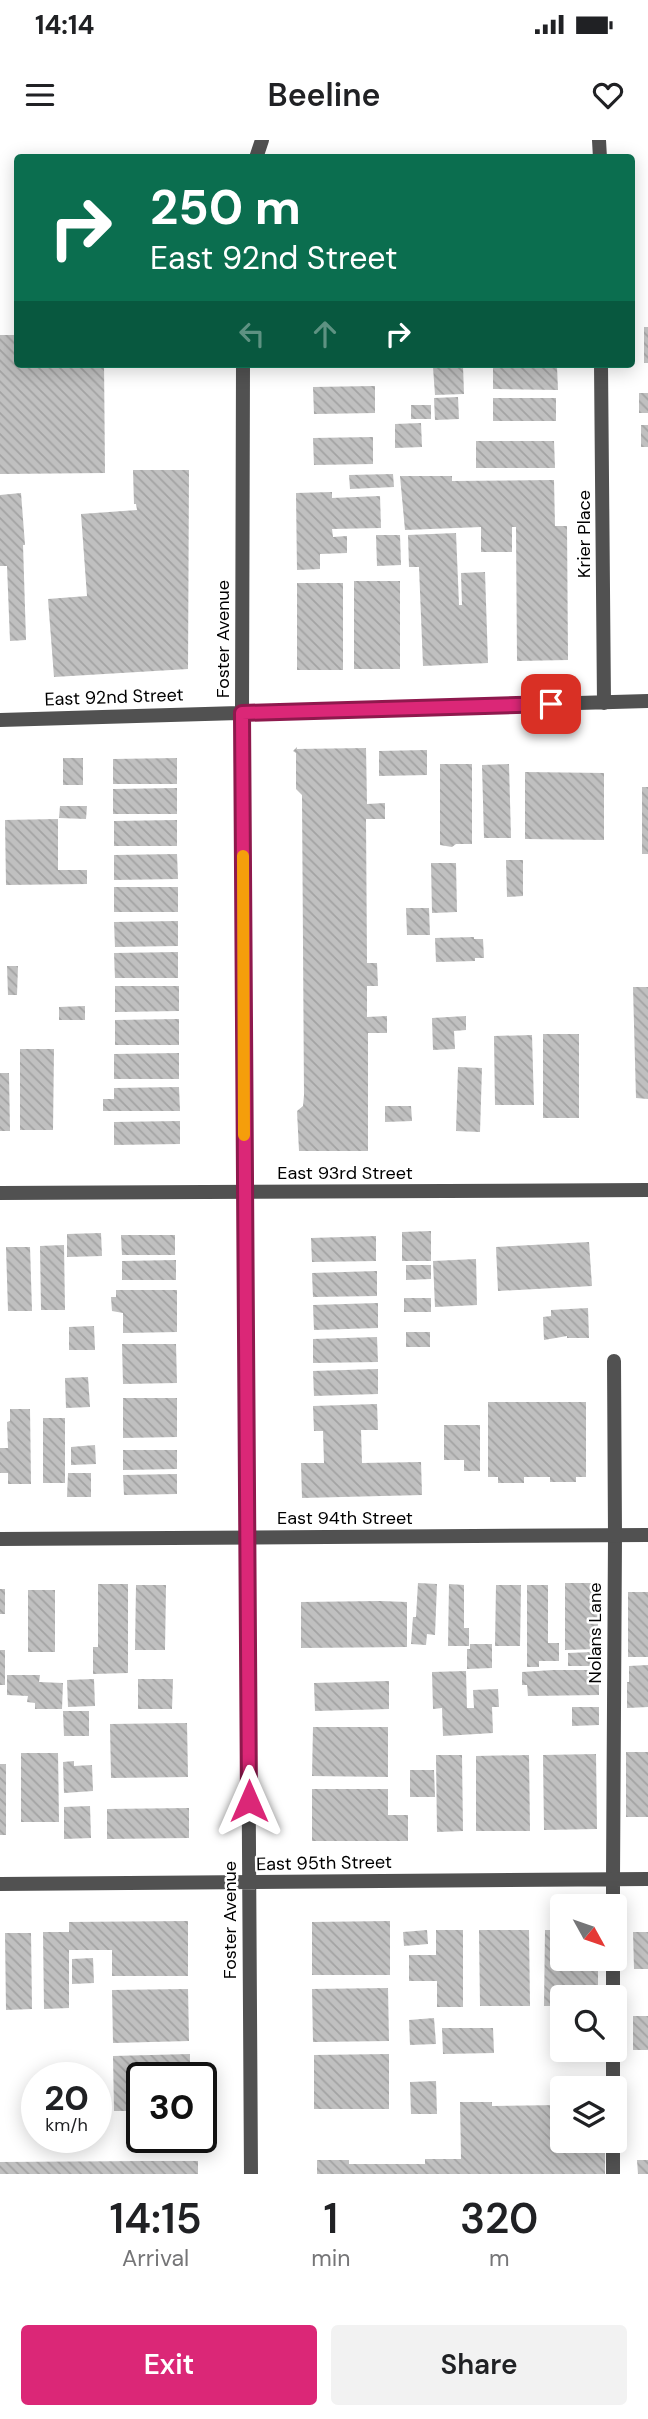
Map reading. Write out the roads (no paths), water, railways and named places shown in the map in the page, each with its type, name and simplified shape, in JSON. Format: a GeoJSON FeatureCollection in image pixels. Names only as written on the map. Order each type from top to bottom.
{"type":"FeatureCollection","features":[{"type":"Feature","properties":{"kind":"street","name":"Foster Avenue"},"geometry":{"type":"LineString","coordinates":[[243,368],[242,713],[251,2174]]}},
{"type":"Feature","properties":{"kind":"street","name":"Krier Place"},"geometry":{"type":"LineString","coordinates":[[601,368],[604,703]]}},
{"type":"Feature","properties":{"kind":"street","name":"East 92nd Street"},"geometry":{"type":"LineString","coordinates":[[0,720],[648,701]]}},
{"type":"Feature","properties":{"kind":"street","name":"East 93rd Street"},"geometry":{"type":"LineString","coordinates":[[0,1193],[648,1190]]}},
{"type":"Feature","properties":{"kind":"street","name":"Nolans Lane"},"geometry":{"type":"LineString","coordinates":[[613,1894],[614,1361]]}},
{"type":"Feature","properties":{"kind":"street","name":"East 94th Street"},"geometry":{"type":"LineString","coordinates":[[0,1539],[648,1535]]}},
{"type":"Feature","properties":{"kind":"street","name":"East 95th Street"},"geometry":{"type":"LineString","coordinates":[[0,1884],[648,1880]]}},
{"type":"Feature","properties":{"kind":"street"},"geometry":{"type":"LineString","coordinates":[[613,2153],[613,2174]]}}]}
